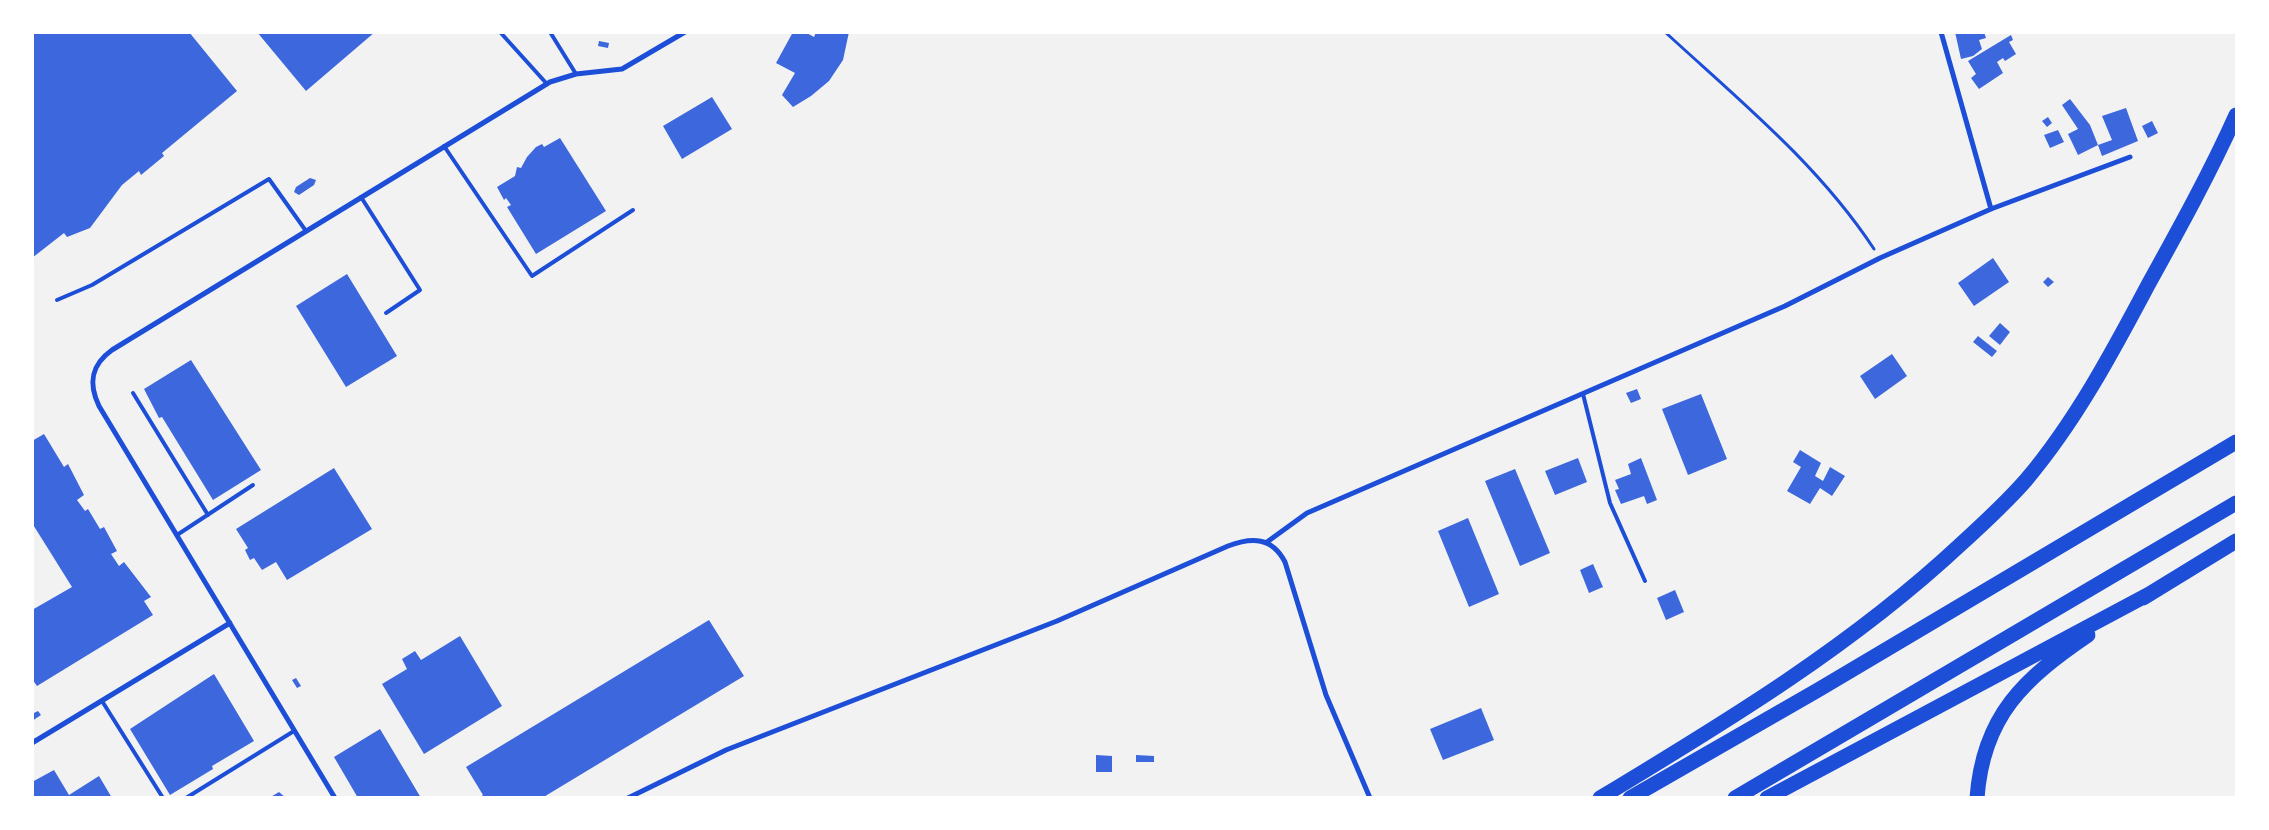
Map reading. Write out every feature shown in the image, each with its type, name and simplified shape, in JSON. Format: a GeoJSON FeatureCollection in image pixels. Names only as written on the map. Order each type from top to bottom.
{"type":"FeatureCollection","features":[{"type":"Feature","properties":{"kind":"highway"},"geometry":{"type":"LineString","coordinates":[[1600,798],[1711,730],[1821,657],[1921,580],[2010,497],[2052,447],[2081,404],[2188,212],[2236,115]]}},
{"type":"Feature","properties":{"kind":"highway"},"geometry":{"type":"LineString","coordinates":[[1630,798],[1818,690],[2236,442]]}},
{"type":"Feature","properties":{"kind":"highway"},"geometry":{"type":"LineString","coordinates":[[1735,798],[2236,503]]}},
{"type":"Feature","properties":{"kind":"highway"},"geometry":{"type":"LineString","coordinates":[[1978,798],[1981,771],[1994,731],[2003,711],[2018,690],[2052,660],[2151,593],[2236,541]]}},
{"type":"Feature","properties":{"kind":"highway"},"geometry":{"type":"LineString","coordinates":[[1767,798],[2151,593]]}},
{"type":"Feature","properties":{"kind":"street"},"geometry":{"type":"LineString","coordinates":[[335,798],[99,406],[91,384],[94,368],[112,350],[547,84],[576,74],[622,69],[685,32]]}},
{"type":"Feature","properties":{"kind":"street"},"geometry":{"type":"LineString","coordinates":[[1940,32],[1991,209]]}},
{"type":"Feature","properties":{"kind":"street"},"geometry":{"type":"LineString","coordinates":[[1267,542],[1307,513],[1800,299],[1880,258],[1991,209],[2130,157]]}},
{"type":"Feature","properties":{"kind":"street"},"geometry":{"type":"LineString","coordinates":[[628,798],[726,750],[1056,620],[1228,546],[1249,540],[1267,542],[1278,551],[1289,572],[1326,695],[1370,798]]}},
{"type":"Feature","properties":{"kind":"street"},"geometry":{"type":"LineString","coordinates":[[32,743],[230,623]]}},
{"type":"Feature","properties":{"kind":"lane"},"geometry":{"type":"LineString","coordinates":[[500,32],[547,84]]}},
{"type":"Feature","properties":{"kind":"lane"},"geometry":{"type":"LineString","coordinates":[[550,32],[576,74]]}},
{"type":"Feature","properties":{"kind":"lane"},"geometry":{"type":"LineString","coordinates":[[444,146],[532,276],[633,210]]}},
{"type":"Feature","properties":{"kind":"lane"},"geometry":{"type":"LineString","coordinates":[[57,300],[92,285],[269,179],[306,231]]}},
{"type":"Feature","properties":{"kind":"lane"},"geometry":{"type":"LineString","coordinates":[[362,197],[420,290],[386,313]]}},
{"type":"Feature","properties":{"kind":"lane"},"geometry":{"type":"LineString","coordinates":[[133,393],[208,515]]}},
{"type":"Feature","properties":{"kind":"lane"},"geometry":{"type":"LineString","coordinates":[[1583,394],[1610,503],[1645,581]]}},
{"type":"Feature","properties":{"kind":"lane"},"geometry":{"type":"LineString","coordinates":[[177,535],[254,485]]}},
{"type":"Feature","properties":{"kind":"lane"},"geometry":{"type":"LineString","coordinates":[[102,701],[163,798]]}},
{"type":"Feature","properties":{"kind":"lane"},"geometry":{"type":"LineString","coordinates":[[186,798],[294,731]]}},
{"type":"Feature","properties":{"kind":"path"},"geometry":{"type":"LineString","coordinates":[[1665,32],[1800,157],[1849,212],[1880,258]]}},
{"type":"Feature","properties":{"kind":"building"},"geometry":{"type":"Polygon","coordinates":[[[32,32],[189,32],[237,91],[162,153],[164,156],[141,175],[139,171],[122,185],[90,228],[67,237],[64,233],[32,258],[32,32]]]}},
{"type":"Feature","properties":{"kind":"building"},"geometry":{"type":"Polygon","coordinates":[[[257,32],[375,32],[306,91],[257,32]]]}},
{"type":"Feature","properties":{"kind":"building"},"geometry":{"type":"Polygon","coordinates":[[[793,32],[805,32],[814,37],[816,32],[849,32],[843,60],[829,81],[811,96],[793,107],[782,95],[795,73],[776,63],[793,32]]]}},
{"type":"Feature","properties":{"kind":"building"},"geometry":{"type":"Polygon","coordinates":[[[1955,32],[1984,32],[1986,38],[1979,40],[1982,49],[1973,56],[1961,59],[1955,32]]]}},
{"type":"Feature","properties":{"kind":"building"},"geometry":{"type":"Polygon","coordinates":[[[2011,35],[2013,40],[2009,42],[2016,54],[2005,61],[2003,58],[1997,62],[2003,73],[1979,89],[1971,78],[1976,74],[1968,61],[2011,35]]]}},
{"type":"Feature","properties":{"kind":"building"},"geometry":{"type":"Polygon","coordinates":[[[599,41],[609,43],[608,48],[598,46],[599,41]]]}},
{"type":"Feature","properties":{"kind":"building"},"geometry":{"type":"Polygon","coordinates":[[[712,97],[732,129],[682,159],[663,126],[712,97]]]}},
{"type":"Feature","properties":{"kind":"building"},"geometry":{"type":"Polygon","coordinates":[[[2070,99],[2090,125],[2098,145],[2078,155],[2068,134],[2078,129],[2062,105],[2070,99]]]}},
{"type":"Feature","properties":{"kind":"building"},"geometry":{"type":"Polygon","coordinates":[[[2126,108],[2138,141],[2102,156],[2098,145],[2112,140],[2102,116],[2126,108]]]}},
{"type":"Feature","properties":{"kind":"building"},"geometry":{"type":"Polygon","coordinates":[[[2048,117],[2052,123],[2047,127],[2042,121],[2048,117]]]}},
{"type":"Feature","properties":{"kind":"building"},"geometry":{"type":"Polygon","coordinates":[[[2152,121],[2158,133],[2148,138],[2142,126],[2152,121]]]}},
{"type":"Feature","properties":{"kind":"building"},"geometry":{"type":"Polygon","coordinates":[[[2058,130],[2064,142],[2050,148],[2044,135],[2058,130]]]}},
{"type":"Feature","properties":{"kind":"building"},"geometry":{"type":"Polygon","coordinates":[[[560,138],[606,211],[536,254],[507,207],[511,205],[506,198],[504,200],[497,187],[515,176],[517,167],[521,168],[527,157],[536,147],[542,144],[544,147],[560,138]]]}},
{"type":"Feature","properties":{"kind":"building"},"geometry":{"type":"Polygon","coordinates":[[[310,178],[316,180],[314,185],[299,195],[294,192],[296,187],[310,178]]]}},
{"type":"Feature","properties":{"kind":"building"},"geometry":{"type":"Polygon","coordinates":[[[1993,258],[2009,282],[1974,306],[1958,283],[1993,258]]]}},
{"type":"Feature","properties":{"kind":"building"},"geometry":{"type":"Polygon","coordinates":[[[347,274],[397,356],[346,387],[296,306],[347,274]]]}},
{"type":"Feature","properties":{"kind":"building"},"geometry":{"type":"Polygon","coordinates":[[[2048,277],[2054,282],[2048,287],[2043,282],[2048,277]]]}},
{"type":"Feature","properties":{"kind":"building"},"geometry":{"type":"Polygon","coordinates":[[[2000,323],[2010,332],[2000,345],[1989,336],[2000,323]]]}},
{"type":"Feature","properties":{"kind":"building"},"geometry":{"type":"Polygon","coordinates":[[[1978,336],[1997,351],[1992,357],[1973,342],[1978,336]]]}},
{"type":"Feature","properties":{"kind":"building"},"geometry":{"type":"Polygon","coordinates":[[[1892,354],[1907,376],[1875,399],[1860,376],[1892,354]]]}},
{"type":"Feature","properties":{"kind":"building"},"geometry":{"type":"Polygon","coordinates":[[[191,360],[261,470],[213,500],[162,417],[159,418],[144,389],[191,360]]]}},
{"type":"Feature","properties":{"kind":"building"},"geometry":{"type":"Polygon","coordinates":[[[1637,389],[1641,399],[1631,403],[1626,393],[1637,389]]]}},
{"type":"Feature","properties":{"kind":"building"},"geometry":{"type":"Polygon","coordinates":[[[1701,394],[1727,459],[1688,475],[1662,409],[1701,394]]]}},
{"type":"Feature","properties":{"kind":"building"},"geometry":{"type":"Polygon","coordinates":[[[44,434],[64,467],[68,464],[84,495],[77,500],[85,511],[88,509],[100,529],[104,527],[117,551],[111,554],[119,566],[124,562],[151,597],[144,601],[153,615],[37,686],[32,679],[32,610],[72,587],[32,523],[32,441],[44,434]]]}},
{"type":"Feature","properties":{"kind":"building"},"geometry":{"type":"Polygon","coordinates":[[[1800,450],[1821,463],[1815,476],[1823,481],[1830,467],[1845,476],[1832,496],[1820,488],[1810,504],[1787,491],[1801,467],[1793,462],[1800,450]]]}},
{"type":"Feature","properties":{"kind":"building"},"geometry":{"type":"Polygon","coordinates":[[[1578,458],[1587,482],[1555,495],[1545,471],[1578,458]]]}},
{"type":"Feature","properties":{"kind":"building"},"geometry":{"type":"Polygon","coordinates":[[[1641,458],[1657,500],[1647,504],[1644,496],[1621,504],[1615,490],[1619,489],[1615,480],[1631,474],[1628,464],[1641,458]]]}},
{"type":"Feature","properties":{"kind":"building"},"geometry":{"type":"Polygon","coordinates":[[[334,468],[372,529],[287,580],[276,562],[262,570],[254,558],[250,560],[245,550],[248,548],[236,529],[334,468]]]}},
{"type":"Feature","properties":{"kind":"building"},"geometry":{"type":"Polygon","coordinates":[[[1515,469],[1550,553],[1520,566],[1485,481],[1515,469]]]}},
{"type":"Feature","properties":{"kind":"building"},"geometry":{"type":"Polygon","coordinates":[[[1468,518],[1499,594],[1469,607],[1438,531],[1468,518]]]}},
{"type":"Feature","properties":{"kind":"building"},"geometry":{"type":"Polygon","coordinates":[[[1593,564],[1603,587],[1589,593],[1580,570],[1593,564]]]}},
{"type":"Feature","properties":{"kind":"building"},"geometry":{"type":"Polygon","coordinates":[[[1675,590],[1684,612],[1666,620],[1657,598],[1675,590]]]}},
{"type":"Feature","properties":{"kind":"building"},"geometry":{"type":"Polygon","coordinates":[[[709,620],[744,676],[542,798],[479,798],[483,795],[466,767],[709,620]]]}},
{"type":"Feature","properties":{"kind":"building"},"geometry":{"type":"Polygon","coordinates":[[[460,636],[502,706],[424,754],[382,684],[407,669],[402,659],[415,651],[421,660],[460,636]]]}},
{"type":"Feature","properties":{"kind":"building"},"geometry":{"type":"Polygon","coordinates":[[[214,674],[254,741],[212,766],[213,769],[170,795],[130,729],[214,674]]]}},
{"type":"Feature","properties":{"kind":"building"},"geometry":{"type":"Polygon","coordinates":[[[296,678],[301,686],[297,688],[292,680],[296,678]]]}},
{"type":"Feature","properties":{"kind":"building"},"geometry":{"type":"Polygon","coordinates":[[[1481,708],[1494,740],[1443,760],[1430,729],[1481,708]]]}},
{"type":"Feature","properties":{"kind":"building"},"geometry":{"type":"Polygon","coordinates":[[[38,711],[41,715],[32,721],[32,714],[38,711]]]}},
{"type":"Feature","properties":{"kind":"building"},"geometry":{"type":"Polygon","coordinates":[[[380,729],[421,798],[358,798],[334,757],[380,729]]]}},
{"type":"Feature","properties":{"kind":"building"},"geometry":{"type":"Polygon","coordinates":[[[1096,755],[1112,756],[1112,772],[1096,772],[1096,755]]]}},
{"type":"Feature","properties":{"kind":"building"},"geometry":{"type":"Polygon","coordinates":[[[1136,755],[1154,756],[1154,762],[1136,762],[1136,755]]]}},
{"type":"Feature","properties":{"kind":"building"},"geometry":{"type":"Polygon","coordinates":[[[54,770],[69,795],[99,776],[112,798],[32,798],[32,782],[54,770]]]}},
{"type":"Feature","properties":{"kind":"building"},"geometry":{"type":"Polygon","coordinates":[[[279,792],[286,798],[269,798],[279,792]]]}}]}
